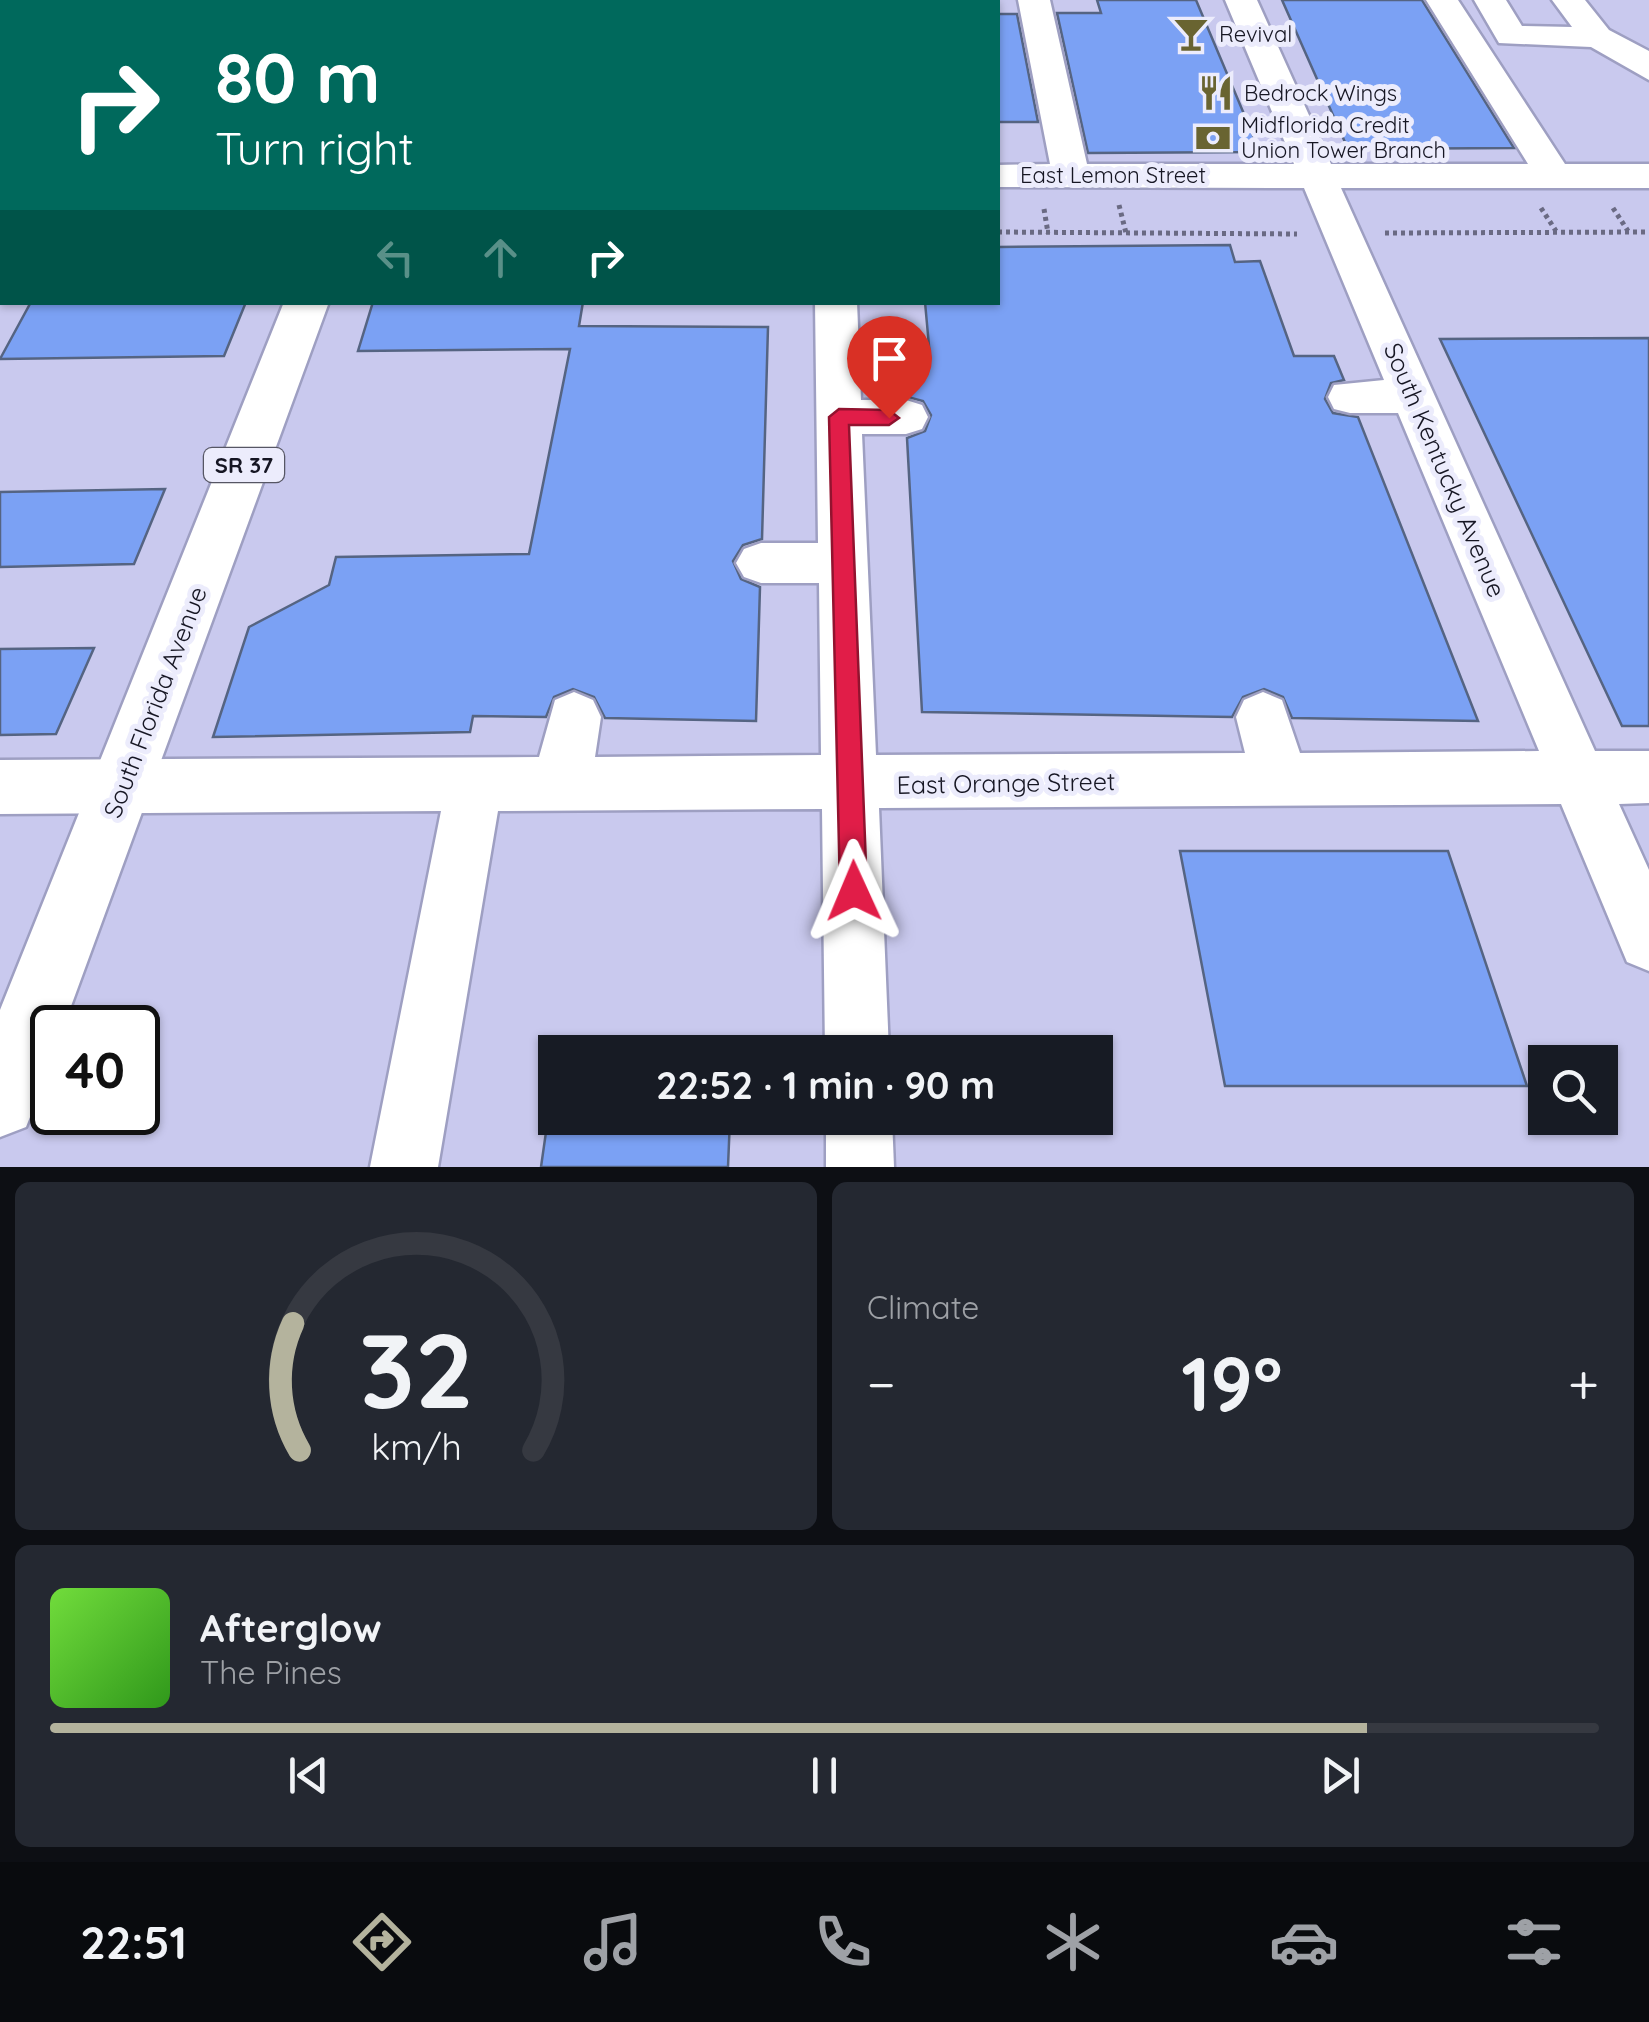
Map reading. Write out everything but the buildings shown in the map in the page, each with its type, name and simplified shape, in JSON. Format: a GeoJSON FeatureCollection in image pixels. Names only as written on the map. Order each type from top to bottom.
{"type":"FeatureCollection","features":[{"type":"Feature","properties":{"kind":"main road","name":"South Florida Avenue"},"geometry":{"type":"LineString","coordinates":[[0,1101],[305,305]]}},
{"type":"Feature","properties":{"kind":"street"},"geometry":{"type":"LineString","coordinates":[[1034,0],[1056,186]]}},
{"type":"Feature","properties":{"kind":"street","name":"South Kentucky Avenue"},"geometry":{"type":"LineString","coordinates":[[1241,0],[1649,940]]}},
{"type":"Feature","properties":{"kind":"street"},"geometry":{"type":"LineString","coordinates":[[1442,0],[1544,186]]}},
{"type":"Feature","properties":{"kind":"street"},"geometry":{"type":"LineString","coordinates":[[1490,0],[1511,36],[1597,37],[1634,55],[1649,70]]}},
{"type":"Feature","properties":{"kind":"street"},"geometry":{"type":"LineString","coordinates":[[1568,0],[1597,37]]}},
{"type":"Feature","properties":{"kind":"street","name":"East Lemon Street"},"geometry":{"type":"LineString","coordinates":[[1000,176],[1056,186],[1318,174],[1544,186],[1649,176]]}},
{"type":"Feature","properties":{"kind":"street"},"geometry":{"type":"LineString","coordinates":[[836,305],[858,1035]]}},
{"type":"Feature","properties":{"kind":"street"},"geometry":{"type":"LineString","coordinates":[[1350,398],[1414,396]]}},
{"type":"Feature","properties":{"kind":"street"},"geometry":{"type":"LineString","coordinates":[[839,417],[906,418]]}},
{"type":"Feature","properties":{"kind":"street"},"geometry":{"type":"LineString","coordinates":[[761,563],[844,563]]}},
{"type":"Feature","properties":{"kind":"street"},"geometry":{"type":"LineString","coordinates":[[562,786],[574,717]]}},
{"type":"Feature","properties":{"kind":"street"},"geometry":{"type":"LineString","coordinates":[[1264,717],[1280,780]]}},
{"type":"Feature","properties":{"kind":"street","name":"East Orange Street"},"geometry":{"type":"LineString","coordinates":[[0,786],[852,785],[1649,777]]}},
{"type":"Feature","properties":{"kind":"street"},"geometry":{"type":"LineString","coordinates":[[404,1167],[474,786]]}},
{"type":"Feature","properties":{"kind":"street"},"geometry":{"type":"LineString","coordinates":[[859,1135],[860,1167]]}},
{"type":"Feature","properties":{"kind":"path"},"geometry":{"type":"LineString","coordinates":[[1048,232],[1056,186]]}},
{"type":"Feature","properties":{"kind":"path"},"geometry":{"type":"LineString","coordinates":[[1544,186],[1556,232]]}},
{"type":"Feature","properties":{"kind":"path"},"geometry":{"type":"LineString","coordinates":[[1118,196],[1126,233]]}},
{"type":"Feature","properties":{"kind":"path"},"geometry":{"type":"LineString","coordinates":[[1605,196],[1628,232]]}},
{"type":"Feature","properties":{"kind":"path"},"geometry":{"type":"LineString","coordinates":[[1000,232],[1298,234]]}},
{"type":"Feature","properties":{"kind":"path"},"geometry":{"type":"LineString","coordinates":[[1379,233],[1649,232]]}},
{"type":"Feature","properties":{"kind":"place","name":"Revival"},"geometry":{"type":"Point","coordinates":[1191,34]}},
{"type":"Feature","properties":{"kind":"place","name":"Bedrock Wings"},"geometry":{"type":"Point","coordinates":[1216,93]}},
{"type":"Feature","properties":{"kind":"place","name":"Midflorida Credit Union Tower Branch"},"geometry":{"type":"Point","coordinates":[1213,138]}},
{"type":"Feature","properties":{"kind":"route"},"geometry":{"type":"LineString","coordinates":[[854,891],[839,417],[889,418]]}}]}
